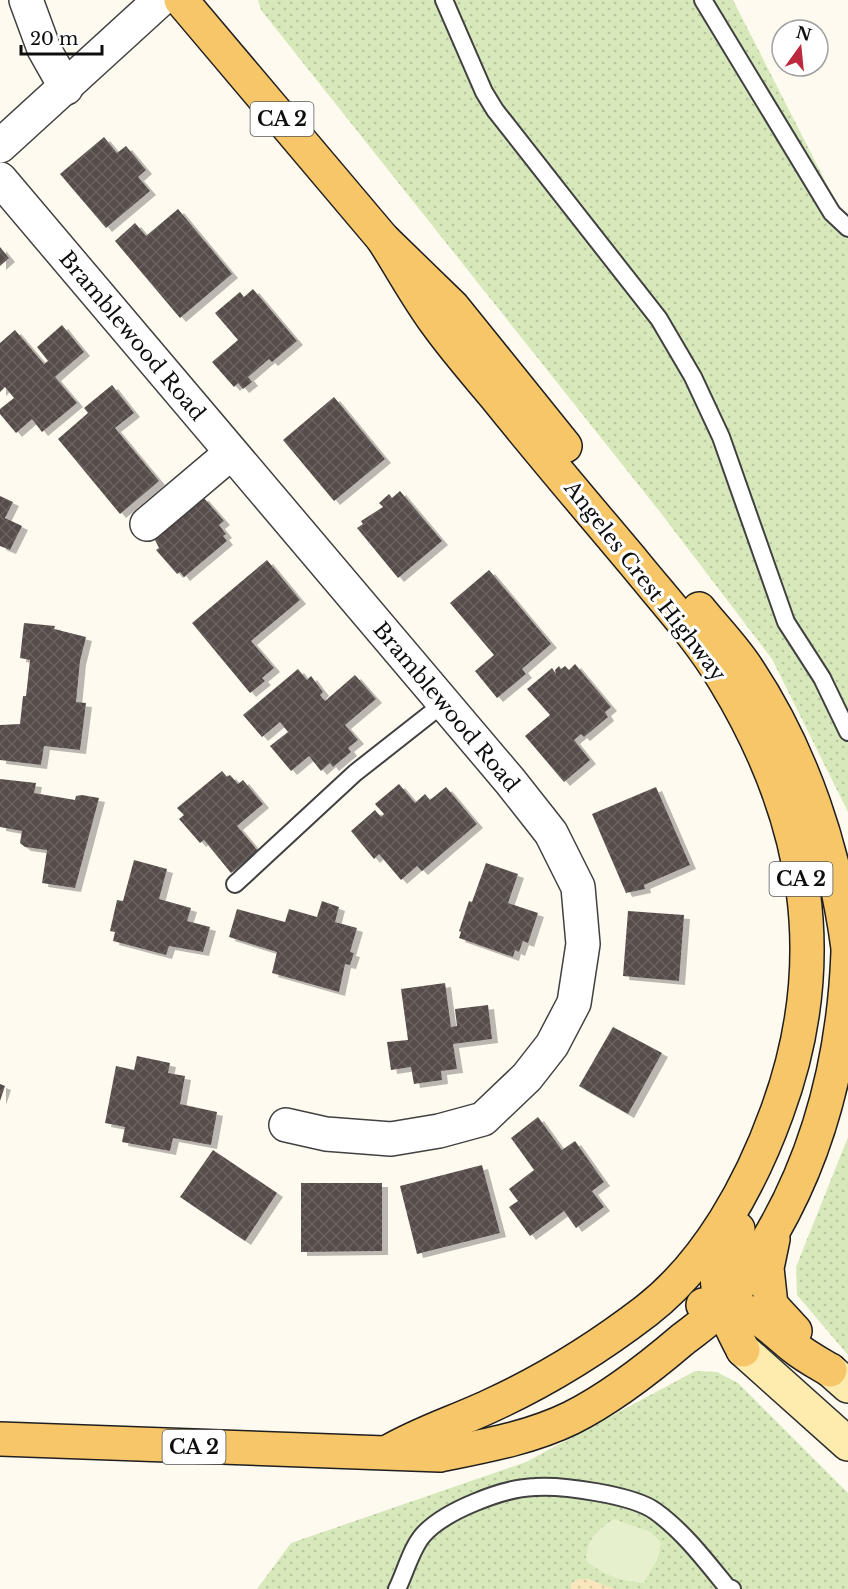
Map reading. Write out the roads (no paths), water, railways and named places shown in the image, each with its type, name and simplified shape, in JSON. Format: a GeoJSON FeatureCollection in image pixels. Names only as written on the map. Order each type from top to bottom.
{"type":"FeatureCollection","features":[{"type":"Feature","properties":{"kind":"main road","name":"Angeles Crest Highway"},"geometry":{"type":"LineString","coordinates":[[0,1439],[440,1455],[501,1443],[570,1418],[642,1374],[723,1306],[774,1232],[804,1173],[824,1118],[836,1066],[846,1001],[848,950],[841,897],[820,822],[785,737],[747,668],[453,307],[383,239],[181,0]]}},
{"type":"Feature","properties":{"kind":"main road","name":"Angeles Crest Highway"},"geometry":{"type":"LineString","coordinates":[[383,239],[437,324],[681,619],[724,678],[764,754],[792,832],[808,935],[808,977],[796,1057],[766,1142],[706,1248],[649,1310],[574,1362],[494,1404],[409,1440],[388,1452]]}},
{"type":"Feature","properties":{"kind":"main road"},"geometry":{"type":"LineString","coordinates":[[743,1350],[723,1306],[718,1280],[720,1258],[766,1181],[781,1141],[783,1096]]}},
{"type":"Feature","properties":{"kind":"main road"},"geometry":{"type":"LineString","coordinates":[[774,1232],[767,1268],[771,1305],[839,1378]]}},
{"type":"Feature","properties":{"kind":"main road"},"geometry":{"type":"LineString","coordinates":[[388,1452],[436,1443],[569,1395],[619,1366],[676,1318],[697,1306],[723,1306],[758,1315],[796,1349],[839,1378]]}},
{"type":"Feature","properties":{"kind":"main road"},"geometry":{"type":"LineString","coordinates":[[661,1358],[685,1349],[702,1346],[724,1344],[743,1350]]}},
{"type":"Feature","properties":{"kind":"street"},"geometry":{"type":"LineString","coordinates":[[26,0],[44,49],[66,88]]}},
{"type":"Feature","properties":{"kind":"street"},"geometry":{"type":"LineString","coordinates":[[0,146],[160,0]]}},
{"type":"Feature","properties":{"kind":"street","name":"Bramblewood Road"},"geometry":{"type":"LineString","coordinates":[[0,179],[444,703],[551,833],[578,887],[584,944],[574,1003],[546,1053],[527,1077],[483,1119],[438,1131],[391,1139],[326,1134],[286,1125]]}},
{"type":"Feature","properties":{"kind":"street"},"geometry":{"type":"LineString","coordinates":[[147,524],[231,453]]}},
{"type":"Feature","properties":{"kind":"street"},"geometry":{"type":"LineString","coordinates":[[743,1350],[848,1444]]}},
{"type":"Feature","properties":{"kind":"lane"},"geometry":{"type":"LineString","coordinates":[[444,0],[484,92],[495,110],[659,319],[693,377],[721,437],[786,622],[822,678],[848,732]]}},
{"type":"Feature","properties":{"kind":"lane"},"geometry":{"type":"LineString","coordinates":[[703,0],[832,213],[848,228]]}},
{"type":"Feature","properties":{"kind":"lane"},"geometry":{"type":"LineString","coordinates":[[235,884],[291,829],[355,773],[444,703]]}},
{"type":"Feature","properties":{"kind":"lane"},"geometry":{"type":"LineString","coordinates":[[397,1589],[422,1536],[443,1520],[475,1503],[505,1492],[535,1487],[608,1494],[653,1509],[688,1541],[727,1587],[732,1589]]}}]}
